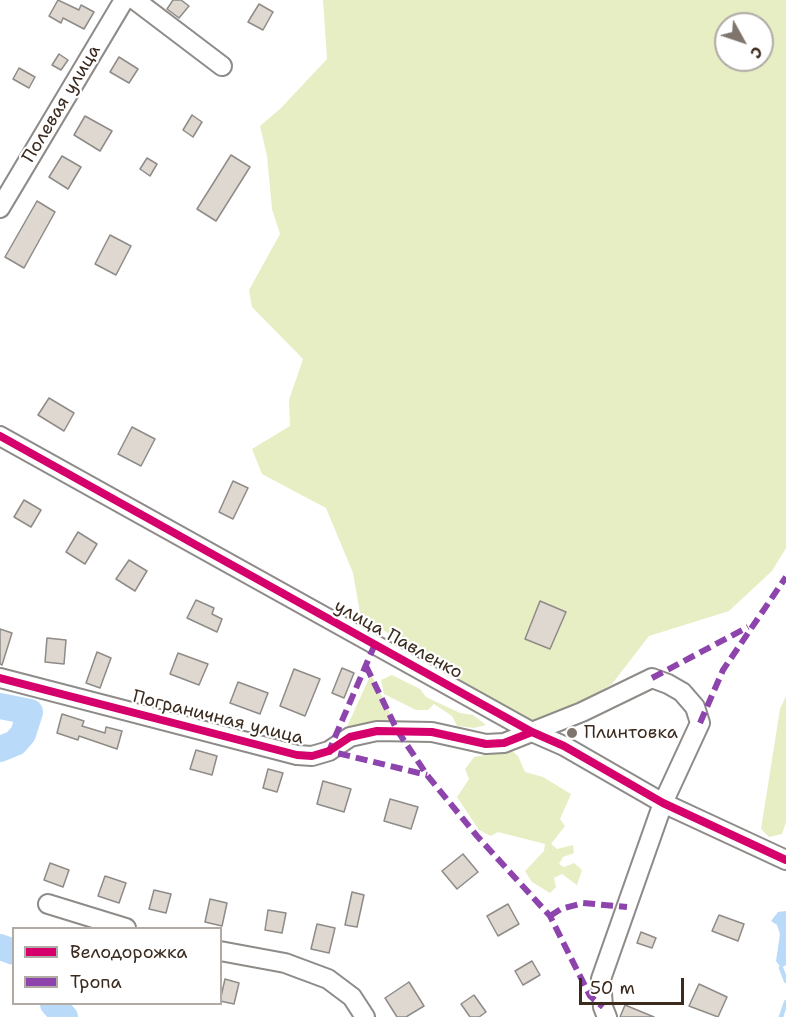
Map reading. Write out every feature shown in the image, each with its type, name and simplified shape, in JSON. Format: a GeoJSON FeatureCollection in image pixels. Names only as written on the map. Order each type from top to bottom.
{"type":"FeatureCollection","features":[{"type":"Feature","properties":{"kind":"street","name":"Полевая улица"},"geometry":{"type":"LineString","coordinates":[[0,208],[124,0]]}},
{"type":"Feature","properties":{"kind":"street"},"geometry":{"type":"LineString","coordinates":[[135,0],[222,66]]}},
{"type":"Feature","properties":{"kind":"street","name":"улица Павленко"},"geometry":{"type":"LineString","coordinates":[[0,436],[532,732],[564,746],[663,803],[786,860]]}},
{"type":"Feature","properties":{"kind":"street","name":"Пограничная улица"},"geometry":{"type":"LineString","coordinates":[[0,678],[297,755],[312,756],[329,751],[351,737],[377,730],[432,732],[486,744],[504,743],[652,678],[682,692],[694,707],[700,723],[663,803]]}},
{"type":"Feature","properties":{"kind":"street"},"geometry":{"type":"LineString","coordinates":[[607,1017],[603,1007],[601,979],[663,803]]}},
{"type":"Feature","properties":{"kind":"street"},"geometry":{"type":"LineString","coordinates":[[48,904],[123,927]]}},
{"type":"Feature","properties":{"kind":"street"},"geometry":{"type":"LineString","coordinates":[[222,951],[285,963],[327,979],[352,998],[365,1017]]}},
{"type":"Feature","properties":{"kind":"green space"},"geometry":{"type":"Polygon","coordinates":[[[323,0],[786,0],[786,548],[772,571],[729,611],[649,636],[612,684],[555,718],[532,726],[427,662],[360,613],[353,573],[326,508],[262,474],[252,449],[290,426],[289,400],[303,359],[252,307],[249,290],[280,234],[272,209],[267,156],[260,126],[281,108],[327,59],[323,0]]]}},
{"type":"Feature","properties":{"kind":"green space"},"geometry":{"type":"Polygon","coordinates":[[[371,674],[395,723],[346,729],[371,674]]]}},
{"type":"Feature","properties":{"kind":"green space"},"geometry":{"type":"Polygon","coordinates":[[[392,675],[420,689],[426,697],[460,713],[473,715],[486,725],[474,728],[457,726],[452,716],[434,704],[428,710],[416,710],[384,694],[381,680],[392,675]]]}},
{"type":"Feature","properties":{"kind":"green space"},"geometry":{"type":"Polygon","coordinates":[[[786,696],[786,822],[782,834],[769,837],[761,829],[780,709],[786,696]]]}},
{"type":"Feature","properties":{"kind":"green space"},"geometry":{"type":"Polygon","coordinates":[[[511,750],[518,756],[525,772],[543,777],[571,794],[560,819],[565,826],[551,844],[557,849],[573,845],[574,853],[563,857],[559,864],[564,867],[574,863],[582,870],[577,885],[562,874],[554,878],[556,887],[550,893],[532,882],[525,871],[544,851],[545,844],[498,832],[491,836],[479,830],[457,797],[469,779],[465,769],[474,757],[511,750]]]}},
{"type":"Feature","properties":{"kind":"water"},"geometry":{"type":"Polygon","coordinates":[[[786,911],[786,965],[781,968],[776,961],[780,934],[777,925],[771,921],[778,912],[786,911]]]}},
{"type":"Feature","properties":{"kind":"building"},"geometry":{"type":"Polygon","coordinates":[[[58,0],[79,10],[81,5],[94,12],[84,29],[63,18],[61,23],[49,16],[58,0]]]}},
{"type":"Feature","properties":{"kind":"building"},"geometry":{"type":"Polygon","coordinates":[[[173,0],[181,0],[189,6],[179,18],[167,9],[173,0]]]}},
{"type":"Feature","properties":{"kind":"building"},"geometry":{"type":"Polygon","coordinates":[[[259,4],[273,12],[263,30],[248,22],[259,4]]]}},
{"type":"Feature","properties":{"kind":"building"},"geometry":{"type":"Polygon","coordinates":[[[59,54],[68,60],[61,70],[52,65],[59,54]]]}},
{"type":"Feature","properties":{"kind":"building"},"geometry":{"type":"Polygon","coordinates":[[[119,57],[138,69],[129,83],[110,72],[119,57]]]}},
{"type":"Feature","properties":{"kind":"building"},"geometry":{"type":"Polygon","coordinates":[[[19,68],[35,77],[29,88],[13,79],[19,68]]]}},
{"type":"Feature","properties":{"kind":"building"},"geometry":{"type":"Polygon","coordinates":[[[192,115],[202,122],[193,137],[183,130],[192,115]]]}},
{"type":"Feature","properties":{"kind":"building"},"geometry":{"type":"Polygon","coordinates":[[[85,116],[112,131],[100,151],[74,135],[85,116]]]}},
{"type":"Feature","properties":{"kind":"building"},"geometry":{"type":"Polygon","coordinates":[[[231,155],[250,167],[216,221],[197,209],[231,155]]]}},
{"type":"Feature","properties":{"kind":"building"},"geometry":{"type":"Polygon","coordinates":[[[62,156],[81,167],[68,189],[49,177],[62,156]]]}},
{"type":"Feature","properties":{"kind":"building"},"geometry":{"type":"Polygon","coordinates":[[[147,158],[157,164],[150,176],[140,169],[147,158]]]}},
{"type":"Feature","properties":{"kind":"building"},"geometry":{"type":"Polygon","coordinates":[[[37,201],[55,212],[24,268],[5,257],[37,201]]]}},
{"type":"Feature","properties":{"kind":"building"},"geometry":{"type":"Polygon","coordinates":[[[110,235],[131,246],[116,275],[95,264],[110,235]]]}},
{"type":"Feature","properties":{"kind":"building"},"geometry":{"type":"Polygon","coordinates":[[[49,398],[74,413],[64,431],[38,415],[49,398]]]}},
{"type":"Feature","properties":{"kind":"building"},"geometry":{"type":"Polygon","coordinates":[[[132,427],[155,439],[141,466],[118,454],[132,427]]]}},
{"type":"Feature","properties":{"kind":"building"},"geometry":{"type":"Polygon","coordinates":[[[233,481],[248,488],[233,519],[219,512],[233,481]]]}},
{"type":"Feature","properties":{"kind":"building"},"geometry":{"type":"Polygon","coordinates":[[[24,500],[41,510],[31,527],[14,517],[24,500]]]}},
{"type":"Feature","properties":{"kind":"building"},"geometry":{"type":"Polygon","coordinates":[[[78,532],[97,544],[85,564],[66,552],[78,532]]]}},
{"type":"Feature","properties":{"kind":"building"},"geometry":{"type":"Polygon","coordinates":[[[129,560],[147,571],[135,591],[116,579],[129,560]]]}},
{"type":"Feature","properties":{"kind":"building"},"geometry":{"type":"Polygon","coordinates":[[[196,600],[214,608],[212,614],[222,619],[217,632],[187,618],[196,600]]]}},
{"type":"Feature","properties":{"kind":"building"},"geometry":{"type":"Polygon","coordinates":[[[540,601],[566,612],[550,649],[525,639],[540,601]]]}},
{"type":"Feature","properties":{"kind":"building"},"geometry":{"type":"Polygon","coordinates":[[[0,629],[12,633],[2,665],[0,664],[0,629]]]}},
{"type":"Feature","properties":{"kind":"building"},"geometry":{"type":"Polygon","coordinates":[[[47,638],[66,640],[64,664],[45,662],[47,638]]]}},
{"type":"Feature","properties":{"kind":"building"},"geometry":{"type":"Polygon","coordinates":[[[97,652],[111,658],[100,688],[86,683],[97,652]]]}},
{"type":"Feature","properties":{"kind":"building"},"geometry":{"type":"Polygon","coordinates":[[[178,653],[208,664],[199,685],[170,674],[178,653]]]}},
{"type":"Feature","properties":{"kind":"building"},"geometry":{"type":"Polygon","coordinates":[[[342,668],[354,673],[344,698],[332,693],[342,668]]]}},
{"type":"Feature","properties":{"kind":"building"},"geometry":{"type":"Polygon","coordinates":[[[294,669],[320,679],[305,716],[280,706],[294,669]]]}},
{"type":"Feature","properties":{"kind":"building"},"geometry":{"type":"Polygon","coordinates":[[[238,682],[268,693],[260,714],[230,703],[238,682]]]}},
{"type":"Feature","properties":{"kind":"building"},"geometry":{"type":"Polygon","coordinates":[[[62,714],[84,721],[82,726],[105,733],[106,727],[122,731],[117,749],[79,736],[78,740],[57,733],[62,714]]]}},
{"type":"Feature","properties":{"kind":"building"},"geometry":{"type":"Polygon","coordinates":[[[196,750],[217,756],[212,775],[190,769],[196,750]]]}},
{"type":"Feature","properties":{"kind":"building"},"geometry":{"type":"Polygon","coordinates":[[[268,769],[283,773],[277,792],[263,788],[268,769]]]}},
{"type":"Feature","properties":{"kind":"building"},"geometry":{"type":"Polygon","coordinates":[[[323,781],[351,789],[344,812],[317,804],[323,781]]]}},
{"type":"Feature","properties":{"kind":"building"},"geometry":{"type":"Polygon","coordinates":[[[390,799],[418,807],[411,829],[384,821],[390,799]]]}},
{"type":"Feature","properties":{"kind":"building"},"geometry":{"type":"Polygon","coordinates":[[[463,854],[478,872],[457,889],[442,871],[463,854]]]}},
{"type":"Feature","properties":{"kind":"building"},"geometry":{"type":"Polygon","coordinates":[[[50,863],[69,870],[63,887],[44,880],[50,863]]]}},
{"type":"Feature","properties":{"kind":"building"},"geometry":{"type":"Polygon","coordinates":[[[105,876],[126,883],[119,903],[98,896],[105,876]]]}},
{"type":"Feature","properties":{"kind":"building"},"geometry":{"type":"Polygon","coordinates":[[[154,890],[171,894],[166,913],[149,909],[154,890]]]}},
{"type":"Feature","properties":{"kind":"building"},"geometry":{"type":"Polygon","coordinates":[[[352,892],[364,895],[357,927],[345,925],[352,892]]]}},
{"type":"Feature","properties":{"kind":"building"},"geometry":{"type":"Polygon","coordinates":[[[210,899],[227,903],[222,926],[205,922],[210,899]]]}},
{"type":"Feature","properties":{"kind":"building"},"geometry":{"type":"Polygon","coordinates":[[[508,904],[519,924],[498,936],[487,916],[508,904]]]}},
{"type":"Feature","properties":{"kind":"building"},"geometry":{"type":"Polygon","coordinates":[[[268,910],[286,913],[282,933],[265,930],[268,910]]]}},
{"type":"Feature","properties":{"kind":"building"},"geometry":{"type":"Polygon","coordinates":[[[719,915],[744,924],[738,941],[712,931],[719,915]]]}},
{"type":"Feature","properties":{"kind":"building"},"geometry":{"type":"Polygon","coordinates":[[[317,924],[335,928],[329,953],[311,949],[317,924]]]}},
{"type":"Feature","properties":{"kind":"building"},"geometry":{"type":"Polygon","coordinates":[[[641,932],[656,938],[652,948],[637,943],[641,932]]]}},
{"type":"Feature","properties":{"kind":"building"},"geometry":{"type":"Polygon","coordinates":[[[532,961],[540,975],[523,985],[515,971],[532,961]]]}},
{"type":"Feature","properties":{"kind":"building"},"geometry":{"type":"Polygon","coordinates":[[[225,979],[239,983],[234,1004],[222,1001],[225,979]]]}},
{"type":"Feature","properties":{"kind":"building"},"geometry":{"type":"Polygon","coordinates":[[[409,982],[424,1006],[406,1017],[397,1017],[385,998],[409,982]]]}},
{"type":"Feature","properties":{"kind":"building"},"geometry":{"type":"Polygon","coordinates":[[[699,984],[727,997],[718,1017],[689,1006],[699,984]]]}},
{"type":"Feature","properties":{"kind":"building"},"geometry":{"type":"Polygon","coordinates":[[[474,995],[486,1012],[479,1017],[470,1017],[461,1004],[474,995]]]}},
{"type":"Feature","properties":{"kind":"building"},"geometry":{"type":"Polygon","coordinates":[[[625,1005],[654,1017],[620,1017],[625,1005]]]}},
{"type":"Feature","properties":{"kind":"waterway"},"geometry":{"type":"LineString","coordinates":[[0,706],[30,712],[23,734],[15,743],[0,749]]}},
{"type":"Feature","properties":{"kind":"waterway"},"geometry":{"type":"LineString","coordinates":[[0,947],[12,951]]}},
{"type":"Feature","properties":{"kind":"waterway"},"geometry":{"type":"LineString","coordinates":[[781,968],[786,981]]}},
{"type":"Feature","properties":{"kind":"waterway"},"geometry":{"type":"LineString","coordinates":[[781,1017],[786,1002]]}},
{"type":"Feature","properties":{"kind":"waterway"},"geometry":{"type":"LineString","coordinates":[[54,1005],[65,1017]]}},
{"type":"Feature","properties":{"kind":"marked path"},"geometry":{"type":"LineString","coordinates":[[700,723],[723,670],[786,577]]}},
{"type":"Feature","properties":{"kind":"marked path"},"geometry":{"type":"LineString","coordinates":[[652,678],[748,627]]}},
{"type":"Feature","properties":{"kind":"marked path"},"geometry":{"type":"LineString","coordinates":[[375,644],[329,751],[427,775]]}},
{"type":"Feature","properties":{"kind":"marked path"},"geometry":{"type":"LineString","coordinates":[[366,666],[397,730],[427,775],[477,836],[550,916],[590,996],[603,1007]]}},
{"type":"Feature","properties":{"kind":"marked path"},"geometry":{"type":"LineString","coordinates":[[550,916],[561,909],[583,903],[627,907]]}},
{"type":"Feature","properties":{"kind":"cycle path"},"geometry":{"type":"LineString","coordinates":[[0,436],[532,732],[564,746],[663,803],[786,860]]}},
{"type":"Feature","properties":{"kind":"cycle path"},"geometry":{"type":"LineString","coordinates":[[0,678],[297,755],[312,756],[329,751],[350,737],[377,731],[432,732],[486,744],[504,743],[532,732]]}},
{"type":"Feature","properties":{"kind":"place","name":"Плинтовка"},"geometry":{"type":"Point","coordinates":[572,733]}}]}
